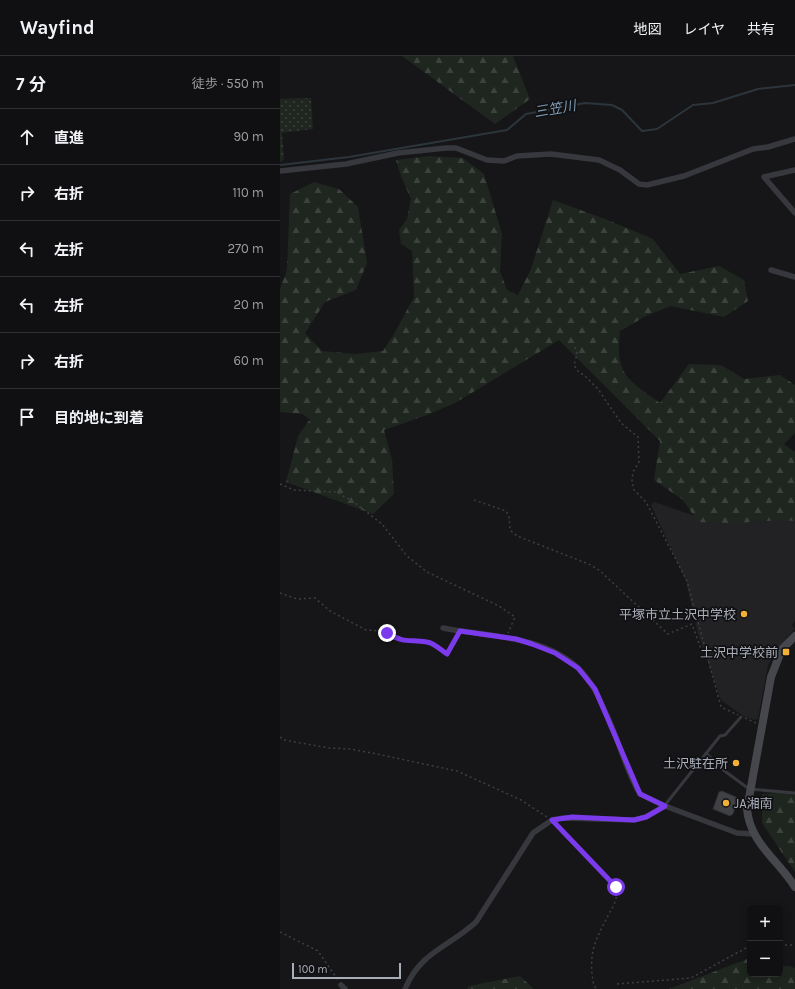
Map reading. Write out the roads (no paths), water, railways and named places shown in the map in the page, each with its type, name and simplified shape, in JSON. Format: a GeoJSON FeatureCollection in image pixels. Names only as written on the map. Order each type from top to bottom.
{"type":"FeatureCollection","features":[{"type":"Feature","properties":{"kind":"street"},"geometry":{"type":"LineString","coordinates":[[280,172],[346,164],[398,153],[451,148],[487,160],[504,161],[517,156],[551,154],[599,160],[620,170],[639,184],[647,185],[684,176],[753,149],[768,147],[795,139]]}},
{"type":"Feature","properties":{"kind":"street"},"geometry":{"type":"LineString","coordinates":[[795,170],[764,177],[795,213]]}},
{"type":"Feature","properties":{"kind":"street"},"geometry":{"type":"LineString","coordinates":[[771,270],[795,277]]}},
{"type":"Feature","properties":{"kind":"street"},"geometry":{"type":"LineString","coordinates":[[443,628],[506,638],[532,644],[555,653],[578,668],[595,689],[640,794],[665,806],[737,833],[753,834]]}},
{"type":"Feature","properties":{"kind":"street"},"geometry":{"type":"LineString","coordinates":[[795,636],[782,649],[776,661],[761,726],[749,789],[747,809],[748,822],[753,834],[795,887]]}},
{"type":"Feature","properties":{"kind":"street"},"geometry":{"type":"LineString","coordinates":[[406,989],[414,972],[422,961],[467,931],[476,922],[526,842],[537,829],[552,820],[572,817],[634,820],[646,817],[665,806]]}},
{"type":"Feature","properties":{"kind":"lane"},"geometry":{"type":"LineString","coordinates":[[665,806],[720,736],[725,735],[741,717]]}},
{"type":"Feature","properties":{"kind":"lane"},"geometry":{"type":"LineString","coordinates":[[706,753],[722,769],[749,789],[795,793]]}},
{"type":"Feature","properties":{"kind":"waterway","name":"三笠川"},"geometry":{"type":"LineString","coordinates":[[280,165],[349,157],[507,130],[526,114],[585,103],[612,105],[622,110],[642,131],[657,129],[693,105],[713,103],[758,89],[795,85]]}},
{"type":"Feature","properties":{"kind":"place","name":"平塚市立土沢中学校"},"geometry":{"type":"Point","coordinates":[744,614]}},
{"type":"Feature","properties":{"kind":"place","name":"土沢中学校前"},"geometry":{"type":"Point","coordinates":[786,652]}},
{"type":"Feature","properties":{"kind":"place","name":"土沢駐在所"},"geometry":{"type":"Point","coordinates":[736,763]}},
{"type":"Feature","properties":{"kind":"place","name":"JA湘南"},"geometry":{"type":"Point","coordinates":[726,803]}}]}
